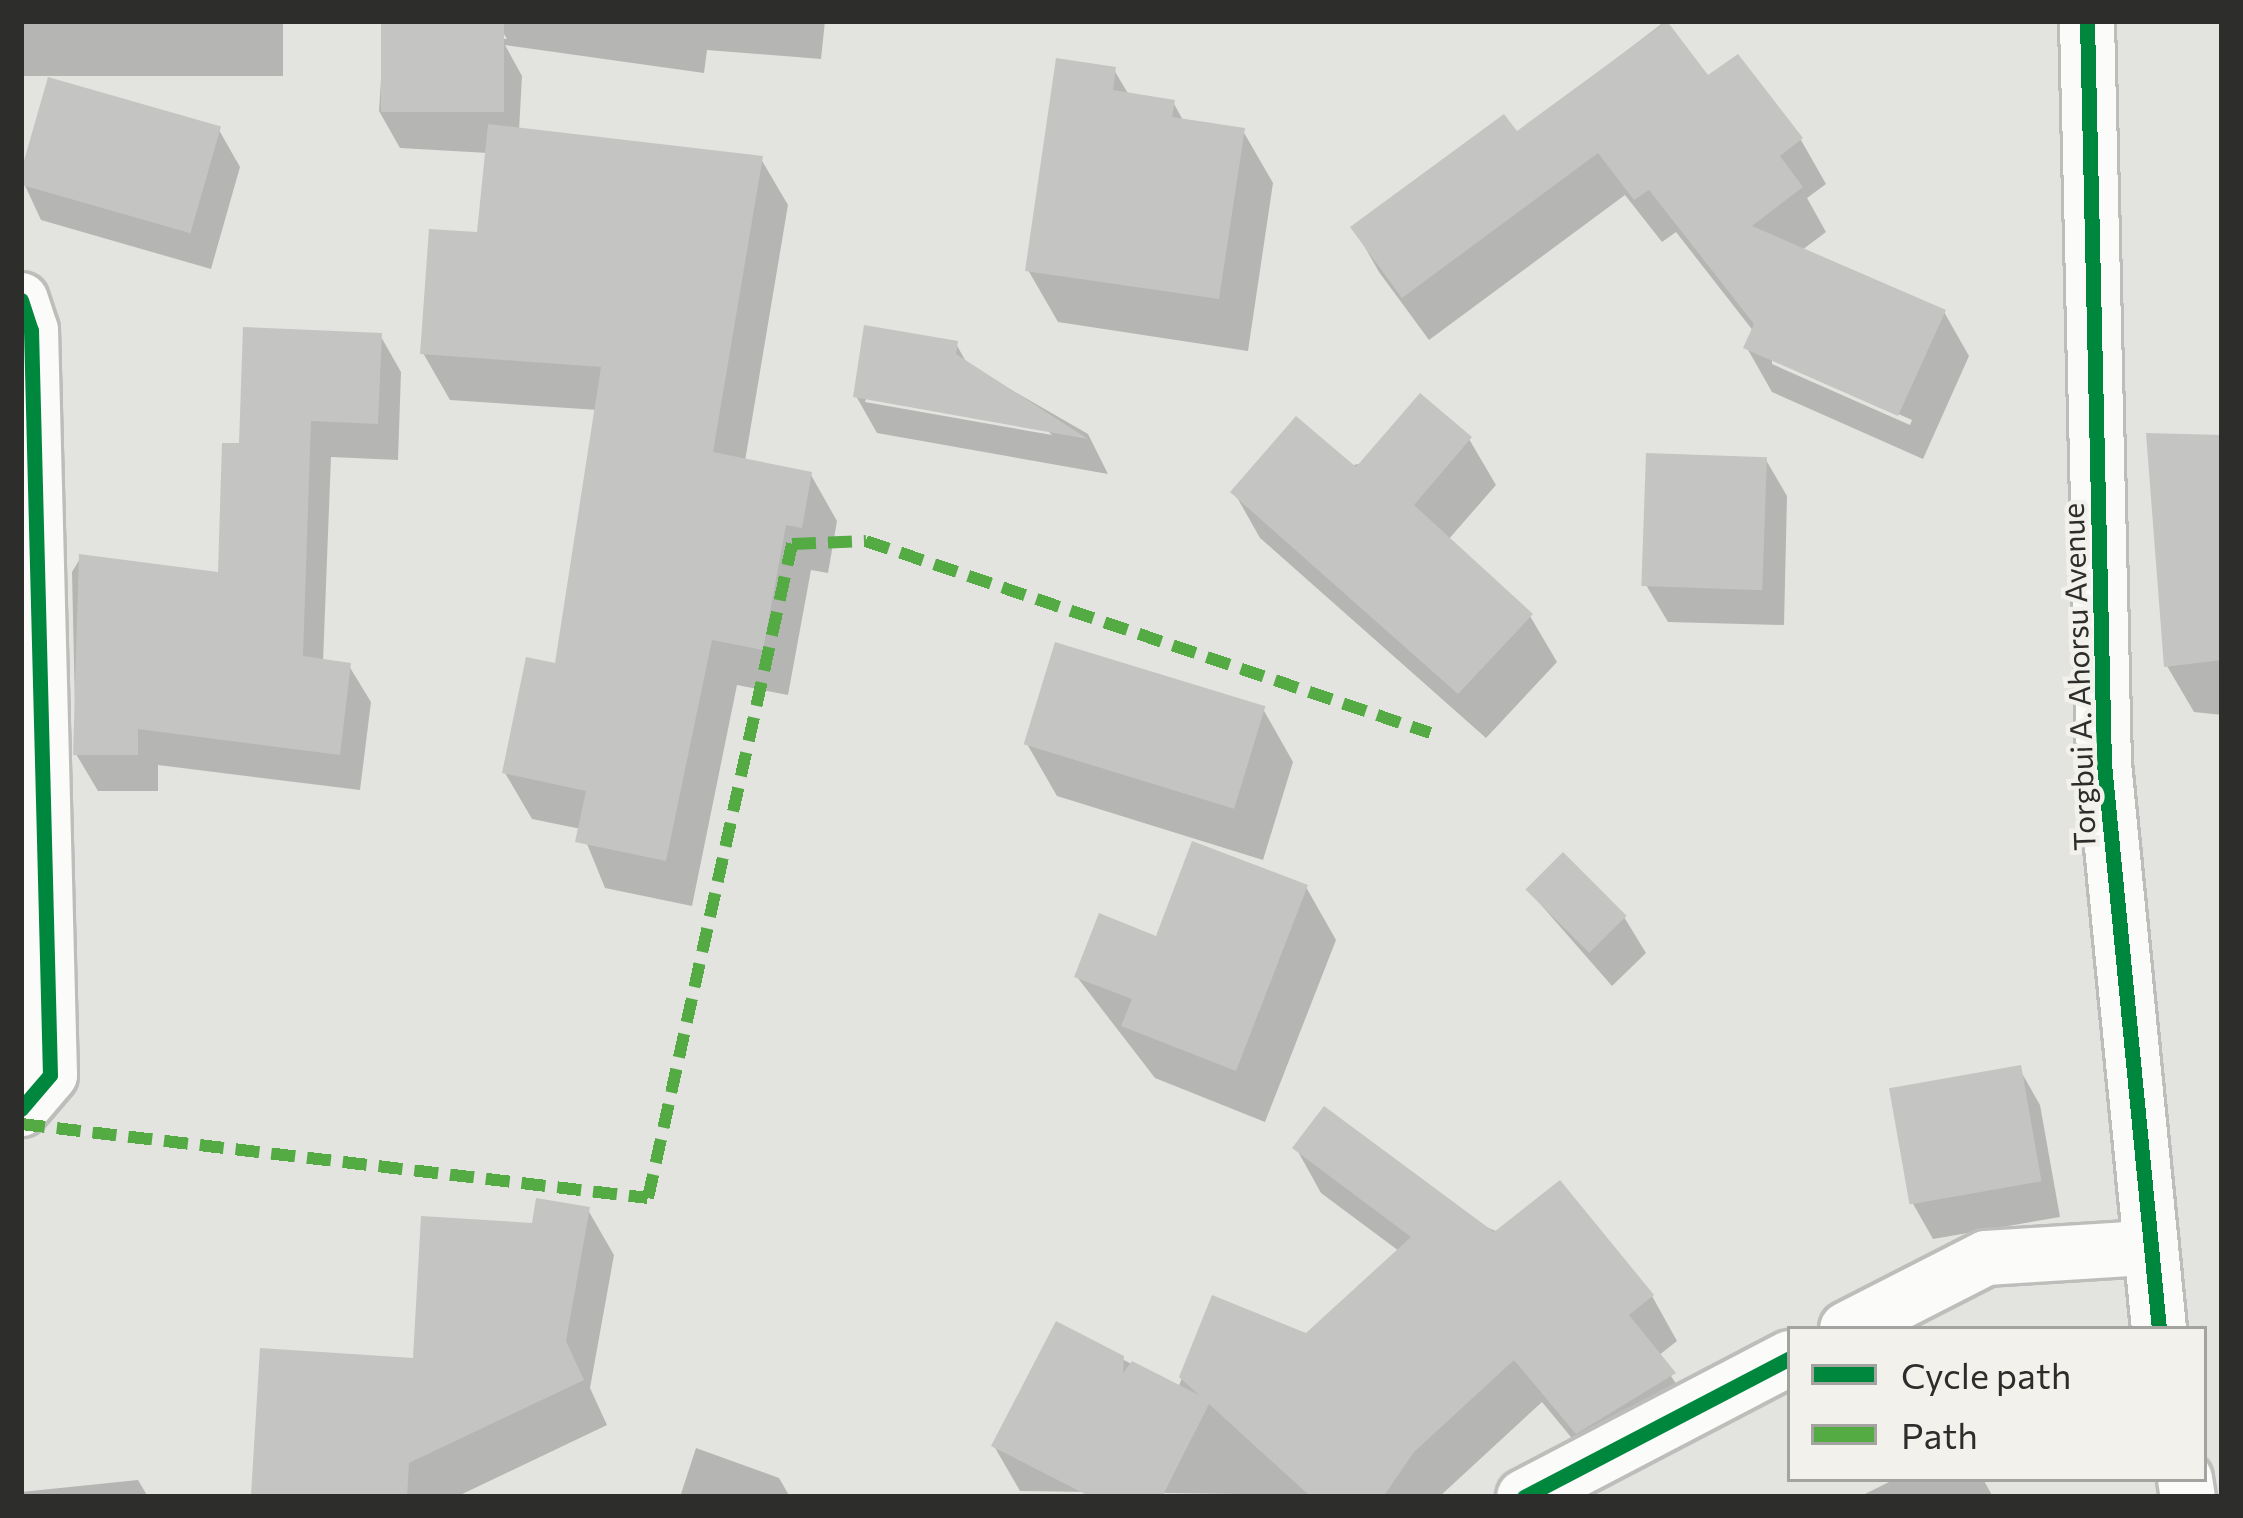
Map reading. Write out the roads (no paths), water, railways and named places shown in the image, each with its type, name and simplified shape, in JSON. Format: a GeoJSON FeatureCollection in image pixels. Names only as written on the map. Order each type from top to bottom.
{"type":"FeatureCollection","features":[{"type":"Feature","properties":{"kind":"street","name":"Torgbui A. Ahorsu Avenue"},"geometry":{"type":"LineString","coordinates":[[2087,21],[2104,764],[2145,1248],[2158,1326]]}},
{"type":"Feature","properties":{"kind":"street"},"geometry":{"type":"LineString","coordinates":[[21,300],[32,329],[50,1075],[21,1109]]}},
{"type":"Feature","properties":{"kind":"street"},"geometry":{"type":"LineString","coordinates":[[1853,1326],[1986,1258],[2145,1248]]}},
{"type":"Feature","properties":{"kind":"street"},"geometry":{"type":"LineString","coordinates":[[1524,1497],[1787,1360]]}}]}
